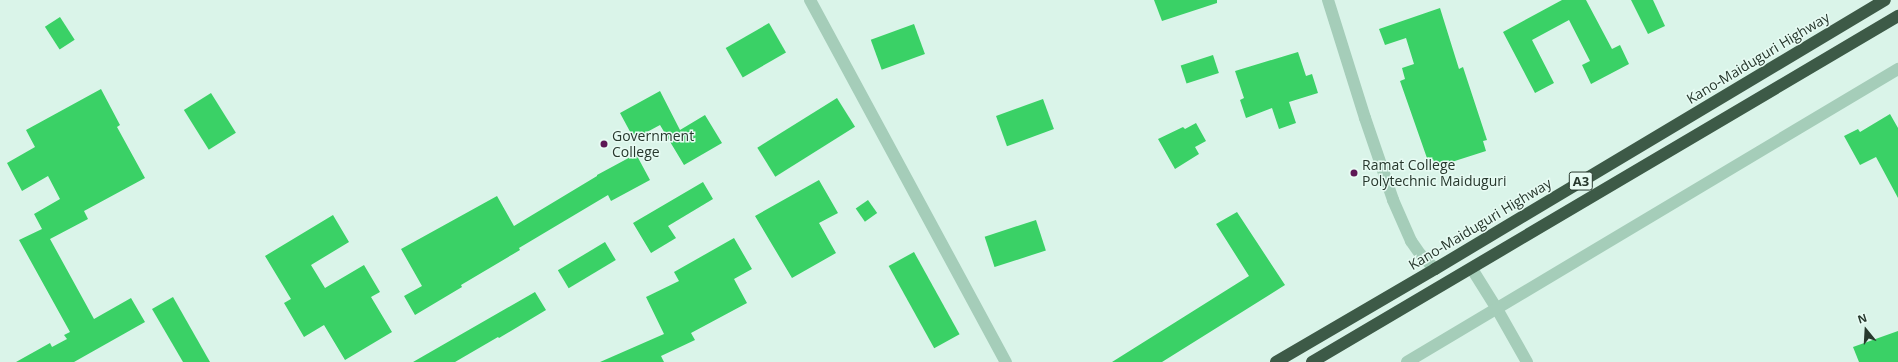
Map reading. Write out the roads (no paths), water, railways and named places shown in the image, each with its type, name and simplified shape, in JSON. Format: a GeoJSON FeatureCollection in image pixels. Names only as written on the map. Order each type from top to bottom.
{"type":"FeatureCollection","features":[{"type":"Feature","properties":{"kind":"highway","name":"Kano-Maiduguri Highway"},"geometry":{"type":"LineString","coordinates":[[1276,362],[1435,269],[1885,0]]}},
{"type":"Feature","properties":{"kind":"highway","name":"A3"},"geometry":{"type":"LineString","coordinates":[[1312,362],[1472,269],[1898,16]]}},
{"type":"Feature","properties":{"kind":"street"},"geometry":{"type":"LineString","coordinates":[[810,0],[1006,362]]}},
{"type":"Feature","properties":{"kind":"street"},"geometry":{"type":"LineString","coordinates":[[1328,0],[1365,118],[1393,200],[1411,241],[1420,254],[1435,269]]}},
{"type":"Feature","properties":{"kind":"street"},"geometry":{"type":"LineString","coordinates":[[1407,362],[1898,69]]}},
{"type":"Feature","properties":{"kind":"street"},"geometry":{"type":"LineString","coordinates":[[1472,269],[1527,362]]}},
{"type":"Feature","properties":{"kind":"place","name":"Government College"},"geometry":{"type":"Point","coordinates":[604,144]}},
{"type":"Feature","properties":{"kind":"place","name":"Ramat College Polytechnic Maiduguri"},"geometry":{"type":"Point","coordinates":[1354,173]}}]}
